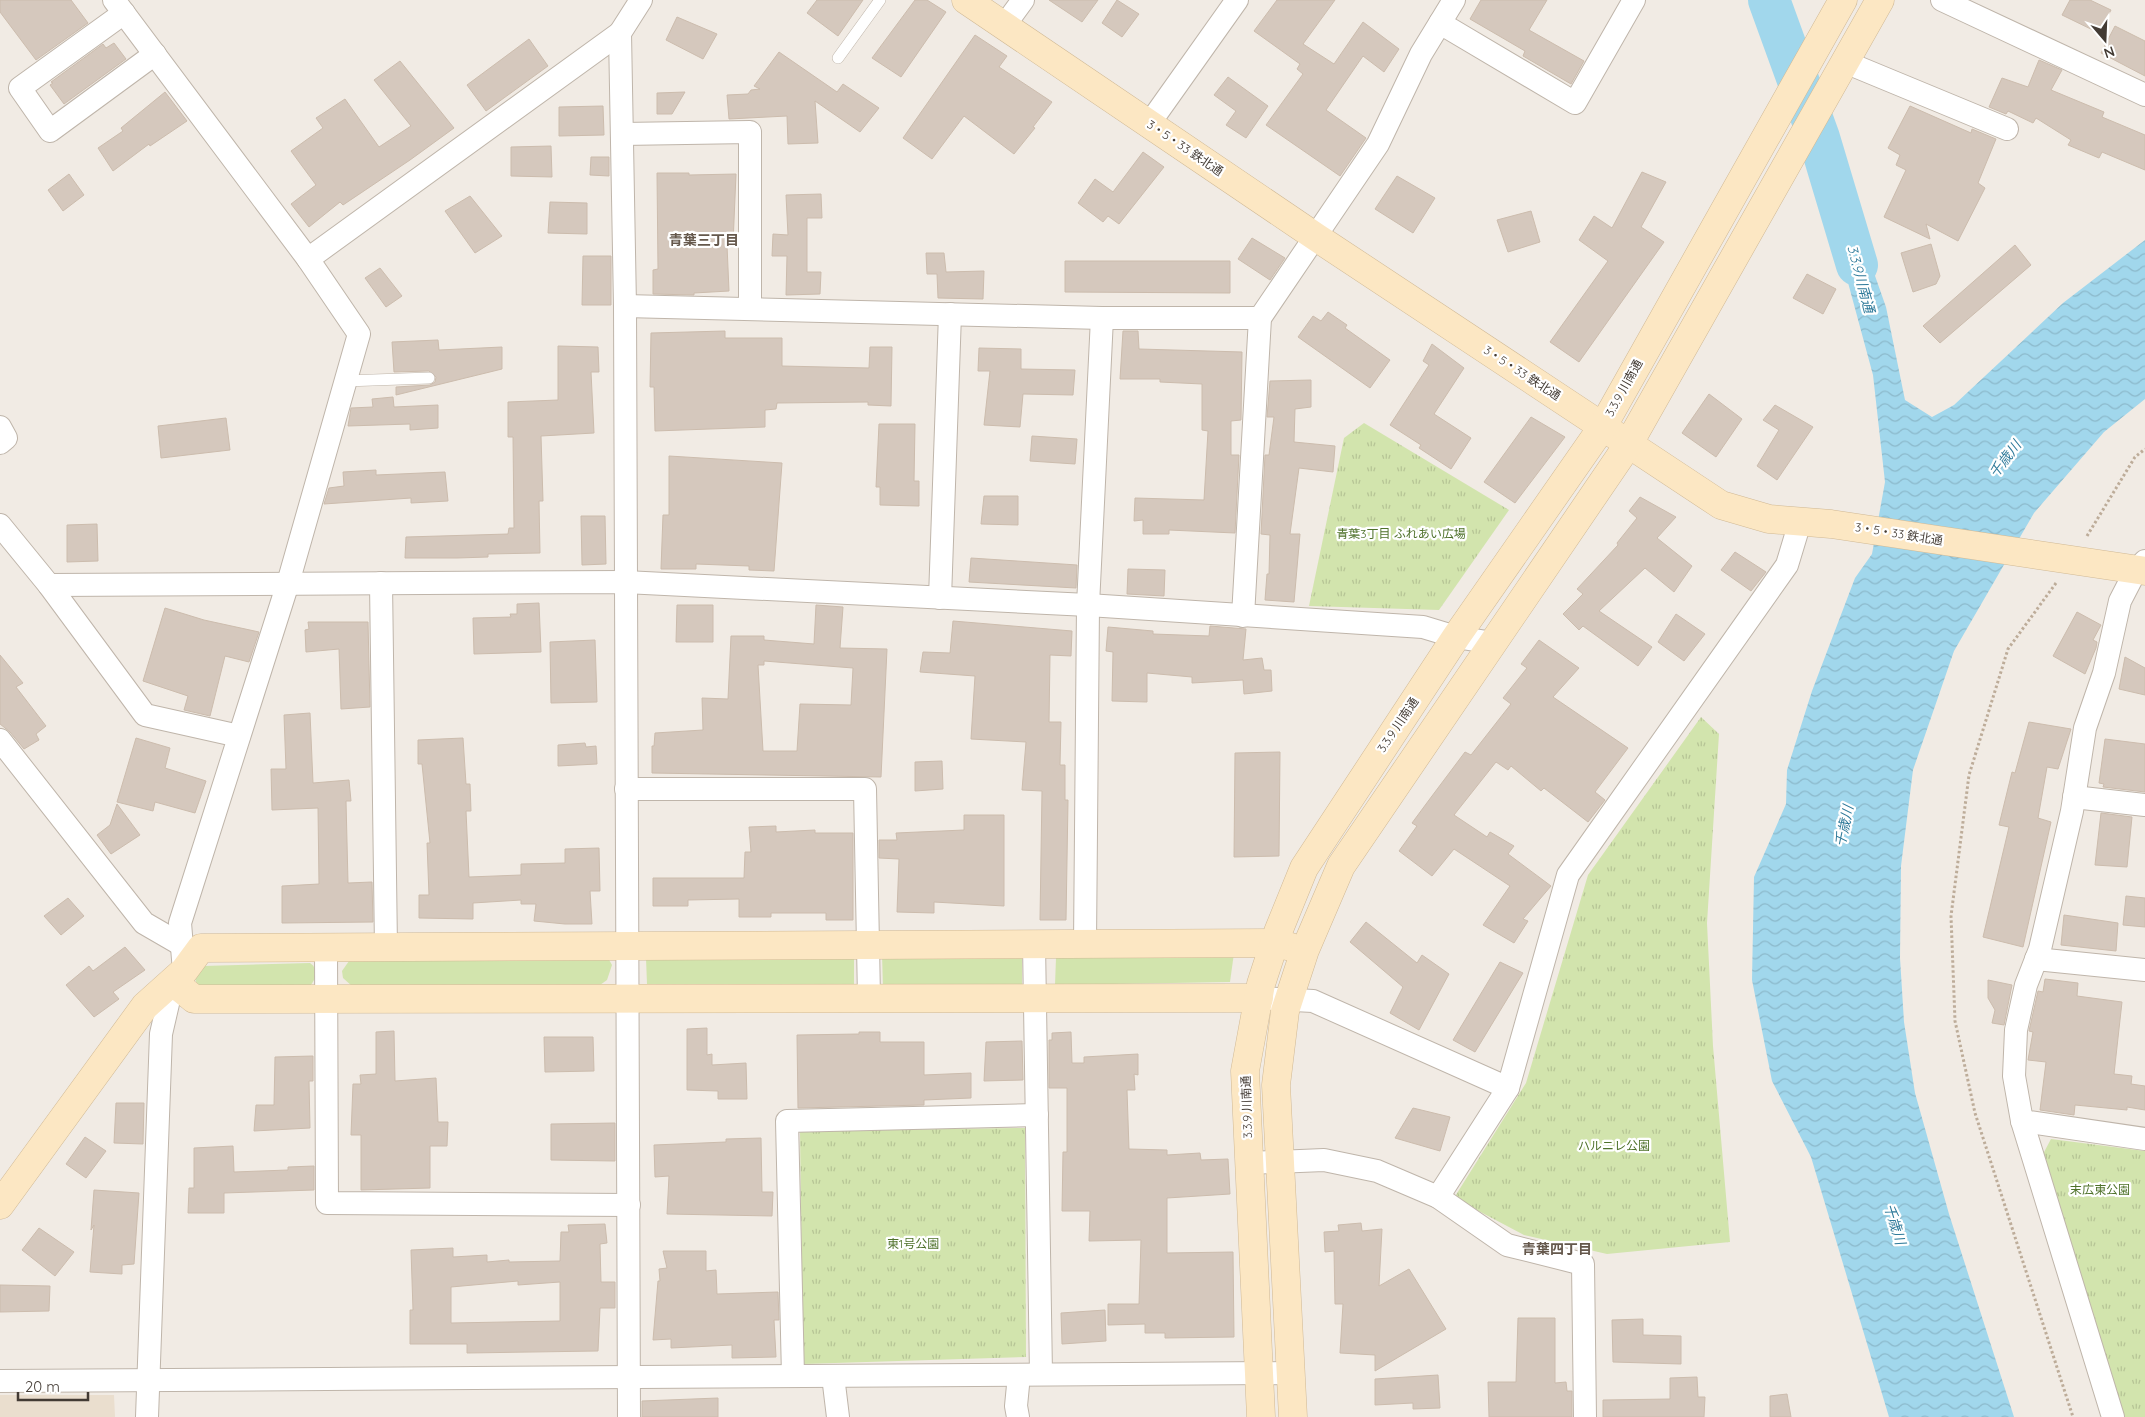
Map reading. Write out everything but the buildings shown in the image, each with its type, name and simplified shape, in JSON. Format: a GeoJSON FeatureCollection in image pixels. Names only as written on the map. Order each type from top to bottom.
{"type":"FeatureCollection","features":[{"type":"Feature","properties":{"kind":"street"},"geometry":{"type":"LineString","coordinates":[[308,259],[620,33],[641,0]]}},
{"type":"Feature","properties":{"kind":"street","name":"3・5・33 鉄北通"},"geometry":{"type":"LineString","coordinates":[[966,0],[1316,237],[1721,505],[1769,519],[1831,524],[2062,560],[2142,567]]}},
{"type":"Feature","properties":{"kind":"street"},"geometry":{"type":"LineString","coordinates":[[1004,26],[1023,0]]}},
{"type":"Feature","properties":{"kind":"street"},"geometry":{"type":"LineString","coordinates":[[1149,124],[1237,0]]}},
{"type":"Feature","properties":{"kind":"street"},"geometry":{"type":"LineString","coordinates":[[1244,616],[1260,318],[1378,144],[1421,54],[1454,0]]}},
{"type":"Feature","properties":{"kind":"street"},"geometry":{"type":"LineString","coordinates":[[1440,24],[1575,103],[1634,0]]}},
{"type":"Feature","properties":{"kind":"street","name":"3.3.9 川南通"},"geometry":{"type":"LineString","coordinates":[[1261,1417],[1245,1071],[1259,998],[1275,943],[1304,868],[1456,637],[1603,426],[1843,0]]}},
{"type":"Feature","properties":{"kind":"street"},"geometry":{"type":"LineString","coordinates":[[1293,1417],[1276,1085],[1288,1001],[1305,950],[1341,866],[1628,445],[1880,0]]}},
{"type":"Feature","properties":{"kind":"street"},"geometry":{"type":"LineString","coordinates":[[1942,0],[2145,95]]}},
{"type":"Feature","properties":{"kind":"street"},"geometry":{"type":"LineString","coordinates":[[147,1417],[161,1034],[179,966],[180,923],[288,583],[358,334],[308,259],[119,6],[20,88],[50,132],[154,54]]}},
{"type":"Feature","properties":{"kind":"street"},"geometry":{"type":"LineString","coordinates":[[620,33],[625,306],[629,1417]]}},
{"type":"Feature","properties":{"kind":"street"},"geometry":{"type":"LineString","coordinates":[[1846,62],[2007,129]]}},
{"type":"Feature","properties":{"kind":"street"},"geometry":{"type":"LineString","coordinates":[[622,134],[750,132],[750,309]]}},
{"type":"Feature","properties":{"kind":"street"},"geometry":{"type":"LineString","coordinates":[[625,306],[1102,318],[1260,318]]}},
{"type":"Feature","properties":{"kind":"street"},"geometry":{"type":"LineString","coordinates":[[940,598],[950,314]]}},
{"type":"Feature","properties":{"kind":"street"},"geometry":{"type":"LineString","coordinates":[[1085,944],[1088,605],[1102,318]]}},
{"type":"Feature","properties":{"kind":"street"},"geometry":{"type":"LineString","coordinates":[[0,427],[6,438],[0,443]]}},
{"type":"Feature","properties":{"kind":"street"},"geometry":{"type":"LineString","coordinates":[[1438,1197],[1508,1088],[1568,875],[1787,565],[1800,522]]}},
{"type":"Feature","properties":{"kind":"street"},"geometry":{"type":"LineString","coordinates":[[0,524],[49,585],[145,715],[239,736]]}},
{"type":"Feature","properties":{"kind":"street"},"geometry":{"type":"LineString","coordinates":[[2113,1417],[2022,1122],[2014,1076],[2016,1030],[2026,985],[2036,959],[2054,893],[2086,728],[2104,673],[2120,601],[2142,567]]}},
{"type":"Feature","properties":{"kind":"street"},"geometry":{"type":"LineString","coordinates":[[49,585],[625,582],[1088,605],[1423,627],[1456,637],[1493,643]]}},
{"type":"Feature","properties":{"kind":"street"},"geometry":{"type":"LineString","coordinates":[[381,583],[386,948]]}},
{"type":"Feature","properties":{"kind":"street"},"geometry":{"type":"LineString","coordinates":[[0,740],[179,966],[194,1000],[1259,998],[1313,1001],[1508,1088]]}},
{"type":"Feature","properties":{"kind":"street"},"geometry":{"type":"LineString","coordinates":[[626,789],[866,789],[869,998]]}},
{"type":"Feature","properties":{"kind":"street"},"geometry":{"type":"LineString","coordinates":[[2074,797],[2145,805]]}},
{"type":"Feature","properties":{"kind":"street"},"geometry":{"type":"LineString","coordinates":[[0,1205],[145,1006],[179,966],[201,948],[627,948],[1275,943],[1305,950]]}},
{"type":"Feature","properties":{"kind":"street"},"geometry":{"type":"LineString","coordinates":[[1034,944],[1041,1374]]}},
{"type":"Feature","properties":{"kind":"street"},"geometry":{"type":"LineString","coordinates":[[326,948],[328,999],[327,1203],[629,1205]]}},
{"type":"Feature","properties":{"kind":"street"},"geometry":{"type":"LineString","coordinates":[[2036,959],[2145,970]]}},
{"type":"Feature","properties":{"kind":"street"},"geometry":{"type":"LineString","coordinates":[[793,1376],[787,1120],[1037,1115]]}},
{"type":"Feature","properties":{"kind":"street"},"geometry":{"type":"LineString","coordinates":[[2022,1122],[2145,1139]]}},
{"type":"Feature","properties":{"kind":"street"},"geometry":{"type":"LineString","coordinates":[[1249,1163],[1324,1160],[1377,1171],[1438,1197],[1506,1245],[1583,1264],[1585,1417]]}},
{"type":"Feature","properties":{"kind":"street"},"geometry":{"type":"LineString","coordinates":[[0,1381],[1291,1373]]}},
{"type":"Feature","properties":{"kind":"street"},"geometry":{"type":"LineString","coordinates":[[1018,1417],[1016,1406],[1019,1375]]}},
{"type":"Feature","properties":{"kind":"street"},"geometry":{"type":"LineString","coordinates":[[832,1376],[838,1417]]}},
{"type":"Feature","properties":{"kind":"lane"},"geometry":{"type":"LineString","coordinates":[[838,58],[880,0]]}},
{"type":"Feature","properties":{"kind":"lane"},"geometry":{"type":"LineString","coordinates":[[345,381],[429,378]]}},
{"type":"Feature","properties":{"kind":"path"},"geometry":{"type":"LineString","coordinates":[[2073,1417],[1975,1113],[1955,1021],[1951,916],[1969,775],[2008,649],[2062,560],[2135,457],[2145,449]]}},
{"type":"Feature","properties":{"kind":"shaded area"},"geometry":{"type":"Polygon","coordinates":[[[0,1395],[114,1395],[115,1417],[0,1417],[0,1395]]]}},
{"type":"Feature","properties":{"kind":"green space","name":"青葉3丁目 ふれあい広場"},"geometry":{"type":"Polygon","coordinates":[[[1364,423],[1509,510],[1439,610],[1309,606],[1344,438],[1364,423]]]}},
{"type":"Feature","properties":{"kind":"green space","name":"ハルニレ公園"},"geometry":{"type":"Polygon","coordinates":[[[1701,717],[1719,734],[1707,923],[1713,1046],[1730,1242],[1607,1254],[1524,1235],[1454,1198],[1526,1083],[1588,875],[1701,717]]]}},
{"type":"Feature","properties":{"kind":"green space"},"geometry":{"type":"Polygon","coordinates":[[[1022,953],[1022,987],[883,988],[882,954],[1022,953]]]}},
{"type":"Feature","properties":{"kind":"green space"},"geometry":{"type":"Polygon","coordinates":[[[1234,953],[1230,982],[1055,985],[1056,958],[1234,953]]]}},
{"type":"Feature","properties":{"kind":"green space"},"geometry":{"type":"Polygon","coordinates":[[[854,956],[854,984],[647,984],[646,958],[854,956]]]}},
{"type":"Feature","properties":{"kind":"green space"},"geometry":{"type":"Polygon","coordinates":[[[608,958],[612,965],[607,980],[600,985],[353,987],[343,978],[342,971],[349,961],[608,958]]]}},
{"type":"Feature","properties":{"kind":"green space"},"geometry":{"type":"Polygon","coordinates":[[[310,963],[315,969],[316,975],[309,987],[209,989],[197,985],[195,978],[203,966],[310,963]]]}},
{"type":"Feature","properties":{"kind":"green space","name":"東1号公園"},"geometry":{"type":"Polygon","coordinates":[[[1025,1128],[1026,1357],[803,1364],[800,1131],[1025,1128]]]}},
{"type":"Feature","properties":{"kind":"green space","name":"末広東公園"},"geometry":{"type":"Polygon","coordinates":[[[2051,1139],[2145,1151],[2145,1417],[2123,1417],[2043,1154],[2051,1139]]]}},
{"type":"Feature","properties":{"kind":"water","name":"千歳川"},"geometry":{"type":"Polygon","coordinates":[[[1849,202],[1886,307],[1905,400],[1932,417],[1954,405],[2063,303],[2145,240],[2145,399],[2104,432],[2034,513],[1954,651],[1913,770],[1901,866],[1900,958],[1904,1022],[1915,1093],[1949,1214],[2014,1417],[1889,1417],[1811,1157],[1772,1081],[1752,980],[1754,877],[1786,804],[1787,770],[1812,691],[1855,578],[1872,554],[1885,482],[1873,375],[1830,216],[1849,202]]]}},
{"type":"Feature","properties":{"kind":"waterway","name":"3.3.9川南通"},"geometry":{"type":"LineString","coordinates":[[1769,0],[1819,138],[1857,265]]}},
{"type":"Feature","properties":{"kind":"district","name":"青葉三丁目"},"geometry":{"type":"Point","coordinates":[704,240]}},
{"type":"Feature","properties":{"kind":"district","name":"青葉四丁目"},"geometry":{"type":"Point","coordinates":[1557,1249]}}]}
